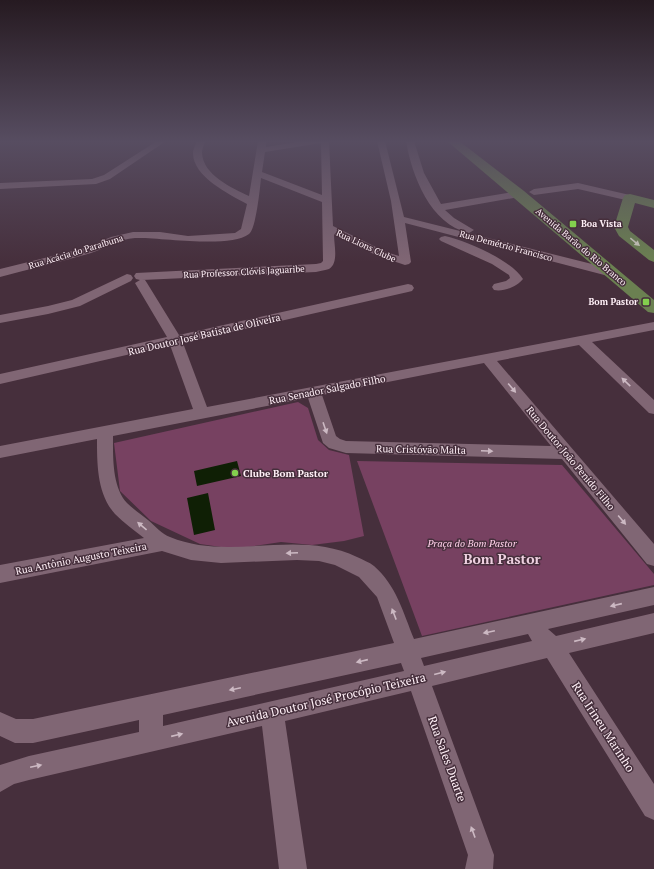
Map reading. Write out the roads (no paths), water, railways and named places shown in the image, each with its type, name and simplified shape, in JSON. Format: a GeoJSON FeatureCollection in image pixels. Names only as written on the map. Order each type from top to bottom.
{"type":"FeatureCollection","features":[{"type":"Feature","properties":{"kind":"main road","name":"Avenida Barão do Rio Branco"},"geometry":{"type":"LineString","coordinates":[[506,182],[556,225],[597,265],[612,273],[654,308]]}},
{"type":"Feature","properties":{"kind":"main road","name":"Avenida Barão do Rio Branco"},"geometry":{"type":"LineString","coordinates":[[519,182],[534,192],[571,223],[603,257],[654,291]]}},
{"type":"Feature","properties":{"kind":"main road"},"geometry":{"type":"LineString","coordinates":[[654,204],[630,198],[621,227],[624,233],[654,257]]}},
{"type":"Feature","properties":{"kind":"main road"},"geometry":{"type":"LineString","coordinates":[[556,225],[563,226],[571,223]]}},
{"type":"Feature","properties":{"kind":"main road"},"geometry":{"type":"LineString","coordinates":[[612,273],[654,291]]}},
{"type":"Feature","properties":{"kind":"street"},"geometry":{"type":"LineString","coordinates":[[0,186],[94,182]]}},
{"type":"Feature","properties":{"kind":"street"},"geometry":{"type":"LineString","coordinates":[[216,182],[228,190],[252,202],[255,182]]}},
{"type":"Feature","properties":{"kind":"street"},"geometry":{"type":"LineString","coordinates":[[277,182],[328,200]]}},
{"type":"Feature","properties":{"kind":"street"},"geometry":{"type":"LineString","coordinates":[[327,182],[328,228]]}},
{"type":"Feature","properties":{"kind":"street"},"geometry":{"type":"LineString","coordinates":[[392,182],[400,219]]}},
{"type":"Feature","properties":{"kind":"street"},"geometry":{"type":"LineString","coordinates":[[424,182],[438,208],[450,220],[498,244]]}},
{"type":"Feature","properties":{"kind":"street"},"geometry":{"type":"LineString","coordinates":[[534,192],[578,186],[630,198]]}},
{"type":"Feature","properties":{"kind":"street"},"geometry":{"type":"LineString","coordinates":[[438,208],[519,194]]}},
{"type":"Feature","properties":{"kind":"street","name":"Rua Acácia do Paraíbuna"},"geometry":{"type":"LineString","coordinates":[[0,273],[89,250],[115,239],[133,235],[160,235],[188,239],[238,236],[246,232],[252,202]]}},
{"type":"Feature","properties":{"kind":"street","name":"Rua Demétrio Francisco"},"geometry":{"type":"LineString","coordinates":[[400,219],[498,244],[597,265]]}},
{"type":"Feature","properties":{"kind":"street","name":"Rua Lions Clube"},"geometry":{"type":"LineString","coordinates":[[328,228],[382,254],[405,262],[400,219]]}},
{"type":"Feature","properties":{"kind":"street","name":"Rua Professor Clóvis Jaguaribe"},"geometry":{"type":"LineString","coordinates":[[0,320],[76,303],[89,298],[108,287],[127,281],[132,276],[142,279],[162,276],[316,268],[325,266],[329,261],[328,228]]}},
{"type":"Feature","properties":{"kind":"street"},"geometry":{"type":"LineString","coordinates":[[442,229],[441,235],[444,238],[484,255],[512,271],[517,279],[514,282],[498,287]]}},
{"type":"Feature","properties":{"kind":"street"},"geometry":{"type":"LineString","coordinates":[[142,279],[175,340],[202,413]]}},
{"type":"Feature","properties":{"kind":"street","name":"Rua Doutor José Batista de Oliveira"},"geometry":{"type":"LineString","coordinates":[[0,379],[408,288]]}},
{"type":"Feature","properties":{"kind":"street","name":"Rua Senador Salgado Filho"},"geometry":{"type":"LineString","coordinates":[[0,452],[654,326]]}},
{"type":"Feature","properties":{"kind":"street"},"geometry":{"type":"LineString","coordinates":[[582,340],[654,409]]}},
{"type":"Feature","properties":{"kind":"street","name":"Rua Doutor João Penido Filho"},"geometry":{"type":"LineString","coordinates":[[487,358],[654,558]]}},
{"type":"Feature","properties":{"kind":"street","name":"Rua Cristóvão Malta"},"geometry":{"type":"LineString","coordinates":[[313,391],[329,439],[335,444],[346,447],[567,453]]}},
{"type":"Feature","properties":{"kind":"street"},"geometry":{"type":"LineString","coordinates":[[105,432],[105,445],[111,493],[121,508],[162,543]]}},
{"type":"Feature","properties":{"kind":"street","name":"Rua Antônio Augusto Teixeira"},"geometry":{"type":"LineString","coordinates":[[0,574],[162,543]]}},
{"type":"Feature","properties":{"kind":"street","name":"Rua Sales Duarte"},"geometry":{"type":"LineString","coordinates":[[162,543],[191,552],[222,555],[296,552],[319,553],[338,557],[366,571],[385,592],[408,650],[481,855],[479,869]]}},
{"type":"Feature","properties":{"kind":"street"},"geometry":{"type":"LineString","coordinates":[[0,724],[15,731],[33,731],[273,681],[654,596]]}},
{"type":"Feature","properties":{"kind":"street","name":"Rua Irineu Marinho"},"geometry":{"type":"LineString","coordinates":[[540,622],[541,637],[552,646],[654,806]]}},
{"type":"Feature","properties":{"kind":"street","name":"Avenida Doutor José Procópio Teixeira"},"geometry":{"type":"LineString","coordinates":[[0,780],[8,774],[29,768],[151,741],[654,623]]}},
{"type":"Feature","properties":{"kind":"street"},"geometry":{"type":"LineString","coordinates":[[150,707],[151,741]]}},
{"type":"Feature","properties":{"kind":"street"},"geometry":{"type":"LineString","coordinates":[[272,712],[293,869]]}},
{"type":"Feature","properties":{"kind":"place","name":"Boa Vista"},"geometry":{"type":"Point","coordinates":[573,224]}},
{"type":"Feature","properties":{"kind":"place","name":"Bom Pastor"},"geometry":{"type":"Point","coordinates":[646,302]}},
{"type":"Feature","properties":{"kind":"place","name":"Clube Bom Pastor"},"geometry":{"type":"Point","coordinates":[235,473]}},
{"type":"Feature","properties":{"kind":"district","name":"Bom Pastor"},"geometry":{"type":"Point","coordinates":[502,559]}},
{"type":"Feature","properties":{"kind":"park label","name":"Praça do Bom Pastor"},"geometry":{"type":"Point","coordinates":[472,543]}}]}
